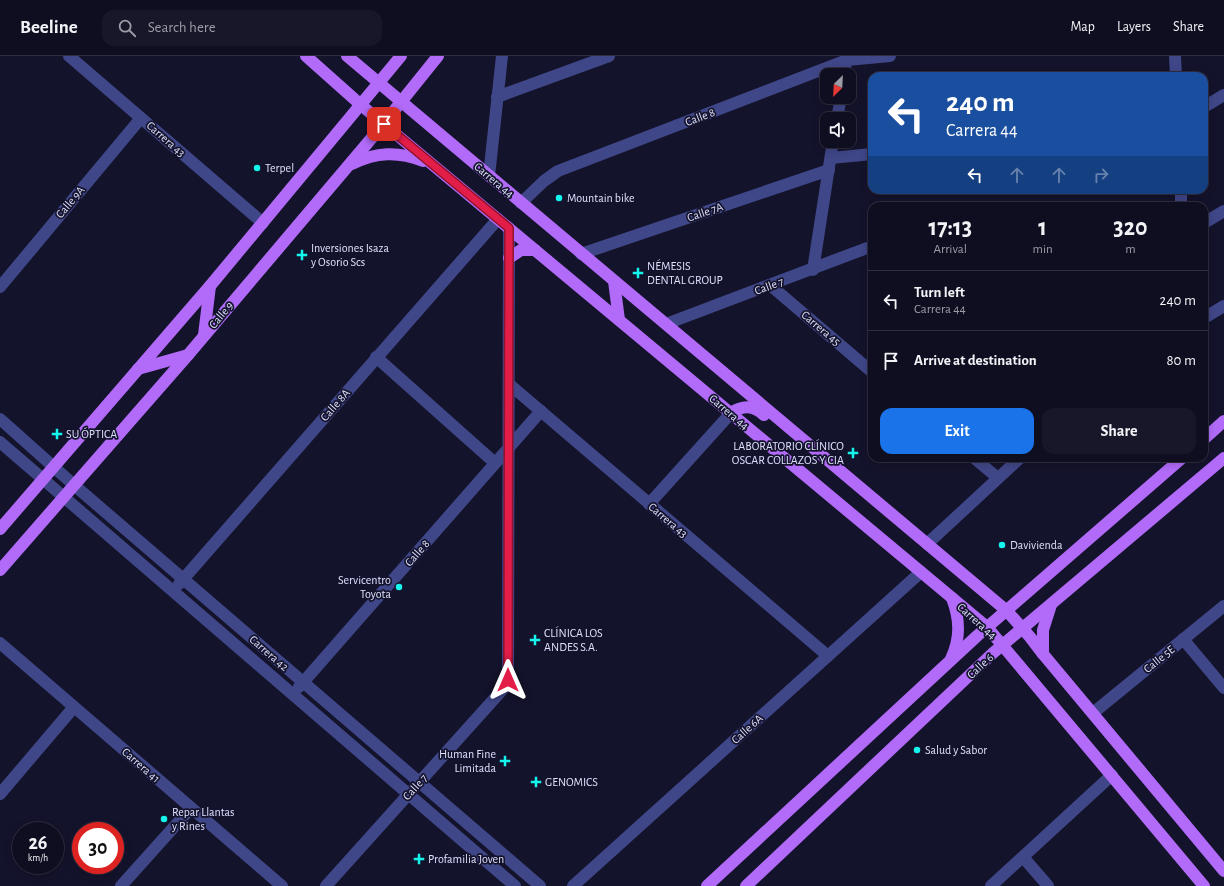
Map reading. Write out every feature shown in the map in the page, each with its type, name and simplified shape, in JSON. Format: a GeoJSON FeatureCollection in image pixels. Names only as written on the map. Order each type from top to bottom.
{"type":"FeatureCollection","features":[{"type":"Feature","properties":{"kind":"main road","name":"Carrera 44"},"geometry":{"type":"LineString","coordinates":[[306,56],[361,105],[987,627],[1004,645],[1204,886]]}},
{"type":"Feature","properties":{"kind":"main road","name":"Carrera 44"},"geometry":{"type":"LineString","coordinates":[[346,56],[1007,610],[1224,871]]}},
{"type":"Feature","properties":{"kind":"main road"},"geometry":{"type":"LineString","coordinates":[[0,529],[210,286],[401,56]]}},
{"type":"Feature","properties":{"kind":"main road","name":"Calle 9"},"geometry":{"type":"LineString","coordinates":[[0,570],[188,355],[384,124],[438,56]]}},
{"type":"Feature","properties":{"kind":"main road"},"geometry":{"type":"LineString","coordinates":[[348,166],[372,156],[393,153],[409,155],[438,169]]}},
{"type":"Feature","properties":{"kind":"main road"},"geometry":{"type":"LineString","coordinates":[[508,258],[521,250],[535,250]]}},
{"type":"Feature","properties":{"kind":"main road"},"geometry":{"type":"LineString","coordinates":[[614,281],[619,320]]}},
{"type":"Feature","properties":{"kind":"main road"},"geometry":{"type":"LineString","coordinates":[[204,335],[210,286]]}},
{"type":"Feature","properties":{"kind":"main road"},"geometry":{"type":"LineString","coordinates":[[138,369],[188,355]]}},
{"type":"Feature","properties":{"kind":"main road"},"geometry":{"type":"LineString","coordinates":[[731,413],[743,407],[757,408],[782,430],[791,430]]}},
{"type":"Feature","properties":{"kind":"main road"},"geometry":{"type":"LineString","coordinates":[[1208,435],[1224,421]]}},
{"type":"Feature","properties":{"kind":"main road","name":"Calle 6"},"geometry":{"type":"LineString","coordinates":[[746,886],[1052,602],[1224,458]]}},
{"type":"Feature","properties":{"kind":"main road","name":"Calle 6"},"geometry":{"type":"LineString","coordinates":[[707,886],[987,627],[1177,462]]}},
{"type":"Feature","properties":{"kind":"main road"},"geometry":{"type":"LineString","coordinates":[[950,662],[957,645],[959,628],[957,612],[952,597]]}},
{"type":"Feature","properties":{"kind":"main road"},"geometry":{"type":"LineString","coordinates":[[1043,654],[1043,630],[1052,602]]}},
{"type":"Feature","properties":{"kind":"street","name":"Carrera 43"},"geometry":{"type":"LineString","coordinates":[[69,56],[263,223]]}},
{"type":"Feature","properties":{"kind":"street"},"geometry":{"type":"LineString","coordinates":[[489,176],[502,56]]}},
{"type":"Feature","properties":{"kind":"street"},"geometry":{"type":"LineString","coordinates":[[497,97],[609,56]]}},
{"type":"Feature","properties":{"kind":"street","name":"Calle 8"},"geometry":{"type":"LineString","coordinates":[[521,203],[544,181],[558,171],[847,58],[890,56]]}},
{"type":"Feature","properties":{"kind":"street"},"geometry":{"type":"LineString","coordinates":[[1175,56],[1176,72]]}},
{"type":"Feature","properties":{"kind":"street"},"geometry":{"type":"LineString","coordinates":[[845,68],[847,58]]}},
{"type":"Feature","properties":{"kind":"street"},"geometry":{"type":"LineString","coordinates":[[1208,105],[1224,95]]}},
{"type":"Feature","properties":{"kind":"street","name":"Calle 9A"},"geometry":{"type":"LineString","coordinates":[[0,287],[141,118]]}},
{"type":"Feature","properties":{"kind":"street"},"geometry":{"type":"LineString","coordinates":[[812,270],[832,148]]}},
{"type":"Feature","properties":{"kind":"street"},"geometry":{"type":"LineString","coordinates":[[831,158],[868,154]]}},
{"type":"Feature","properties":{"kind":"street","name":"Calle 7A"},"geometry":{"type":"LineString","coordinates":[[581,254],[829,170]]}},
{"type":"Feature","properties":{"kind":"street"},"geometry":{"type":"LineString","coordinates":[[1208,221],[1224,211]]}},
{"type":"Feature","properties":{"kind":"street","name":"Calle 8A"},"geometry":{"type":"LineString","coordinates":[[172,591],[498,219]]}},
{"type":"Feature","properties":{"kind":"street"},"geometry":{"type":"LineString","coordinates":[[507,449],[509,384],[509,228]]}},
{"type":"Feature","properties":{"kind":"street","name":"Calle 7"},"geometry":{"type":"LineString","coordinates":[[666,324],[868,251]]}},
{"type":"Feature","properties":{"kind":"street","name":"Carrera 45"},"geometry":{"type":"LineString","coordinates":[[770,285],[868,369]]}},
{"type":"Feature","properties":{"kind":"street"},"geometry":{"type":"LineString","coordinates":[[1208,316],[1224,306]]}},
{"type":"Feature","properties":{"kind":"street"},"geometry":{"type":"LineString","coordinates":[[376,357],[495,463]]}},
{"type":"Feature","properties":{"kind":"street","name":"Carrera 43"},"geometry":{"type":"LineString","coordinates":[[509,384],[828,656]]}},
{"type":"Feature","properties":{"kind":"street","name":"Calle 8"},"geometry":{"type":"LineString","coordinates":[[293,695],[541,411]]}},
{"type":"Feature","properties":{"kind":"street"},"geometry":{"type":"LineString","coordinates":[[649,504],[731,413]]}},
{"type":"Feature","properties":{"kind":"street","name":"Carrera 42"},"geometry":{"type":"LineString","coordinates":[[0,419],[74,485],[540,886]]}},
{"type":"Feature","properties":{"kind":"street","name":"Carrera 42"},"geometry":{"type":"LineString","coordinates":[[0,442],[515,886]]}},
{"type":"Feature","properties":{"kind":"street","name":"Calle 7"},"geometry":{"type":"LineString","coordinates":[[326,886],[504,688],[508,680],[507,449]]}},
{"type":"Feature","properties":{"kind":"street"},"geometry":{"type":"LineString","coordinates":[[979,462],[998,478]]}},
{"type":"Feature","properties":{"kind":"street"},"geometry":{"type":"LineString","coordinates":[[927,544],[1016,462]]}},
{"type":"Feature","properties":{"kind":"street","name":"Calle 6A"},"geometry":{"type":"LineString","coordinates":[[573,886],[921,572]]}},
{"type":"Feature","properties":{"kind":"street","name":"Calle 5E"},"geometry":{"type":"LineString","coordinates":[[1093,713],[1224,606]]}},
{"type":"Feature","properties":{"kind":"street"},"geometry":{"type":"LineString","coordinates":[[1183,639],[1224,688]]}},
{"type":"Feature","properties":{"kind":"street","name":"Carrera 41"},"geometry":{"type":"LineString","coordinates":[[0,643],[282,886]]}},
{"type":"Feature","properties":{"kind":"street"},"geometry":{"type":"LineString","coordinates":[[0,794],[74,707]]}},
{"type":"Feature","properties":{"kind":"street"},"geometry":{"type":"LineString","coordinates":[[992,886],[1112,775]]}},
{"type":"Feature","properties":{"kind":"street"},"geometry":{"type":"LineString","coordinates":[[121,886],[191,808]]}},
{"type":"Feature","properties":{"kind":"street"},"geometry":{"type":"LineString","coordinates":[[1023,857],[1048,886]]}},
{"type":"Feature","properties":{"kind":"place","name":"Terpel"},"geometry":{"type":"Point","coordinates":[257,168]}},
{"type":"Feature","properties":{"kind":"place","name":"Mountain bike"},"geometry":{"type":"Point","coordinates":[559,198]}},
{"type":"Feature","properties":{"kind":"place","name":"Inversiones Isaza y Osorio Scs"},"geometry":{"type":"Point","coordinates":[302,255]}},
{"type":"Feature","properties":{"kind":"place","name":"NÉMESIS DENTAL GROUP"},"geometry":{"type":"Point","coordinates":[638,273]}},
{"type":"Feature","properties":{"kind":"place","name":"SU ÓPTICA"},"geometry":{"type":"Point","coordinates":[57,434]}},
{"type":"Feature","properties":{"kind":"place","name":"LABORATORIO CLÍNICO OSCAR COLLAZOS Y CIA"},"geometry":{"type":"Point","coordinates":[853,453]}},
{"type":"Feature","properties":{"kind":"place","name":"Davivienda"},"geometry":{"type":"Point","coordinates":[1002,545]}},
{"type":"Feature","properties":{"kind":"place","name":"Servicentro Toyota"},"geometry":{"type":"Point","coordinates":[399,587]}},
{"type":"Feature","properties":{"kind":"place","name":"CLÍNICA LOS ANDES S.A."},"geometry":{"type":"Point","coordinates":[535,640]}},
{"type":"Feature","properties":{"kind":"place","name":"Salud y Sabor"},"geometry":{"type":"Point","coordinates":[917,750]}},
{"type":"Feature","properties":{"kind":"place","name":"Human Fine Limitada"},"geometry":{"type":"Point","coordinates":[505,761]}},
{"type":"Feature","properties":{"kind":"place","name":"GENOMICS"},"geometry":{"type":"Point","coordinates":[536,782]}},
{"type":"Feature","properties":{"kind":"place","name":"Repar Llantas y Rines"},"geometry":{"type":"Point","coordinates":[164,819]}},
{"type":"Feature","properties":{"kind":"place","name":"Profamilia Joven"},"geometry":{"type":"Point","coordinates":[419,859]}},
{"type":"Feature","properties":{"kind":"route"},"geometry":{"type":"LineString","coordinates":[[384,124],[509,228],[509,384],[507,449],[508,680]]}}]}
